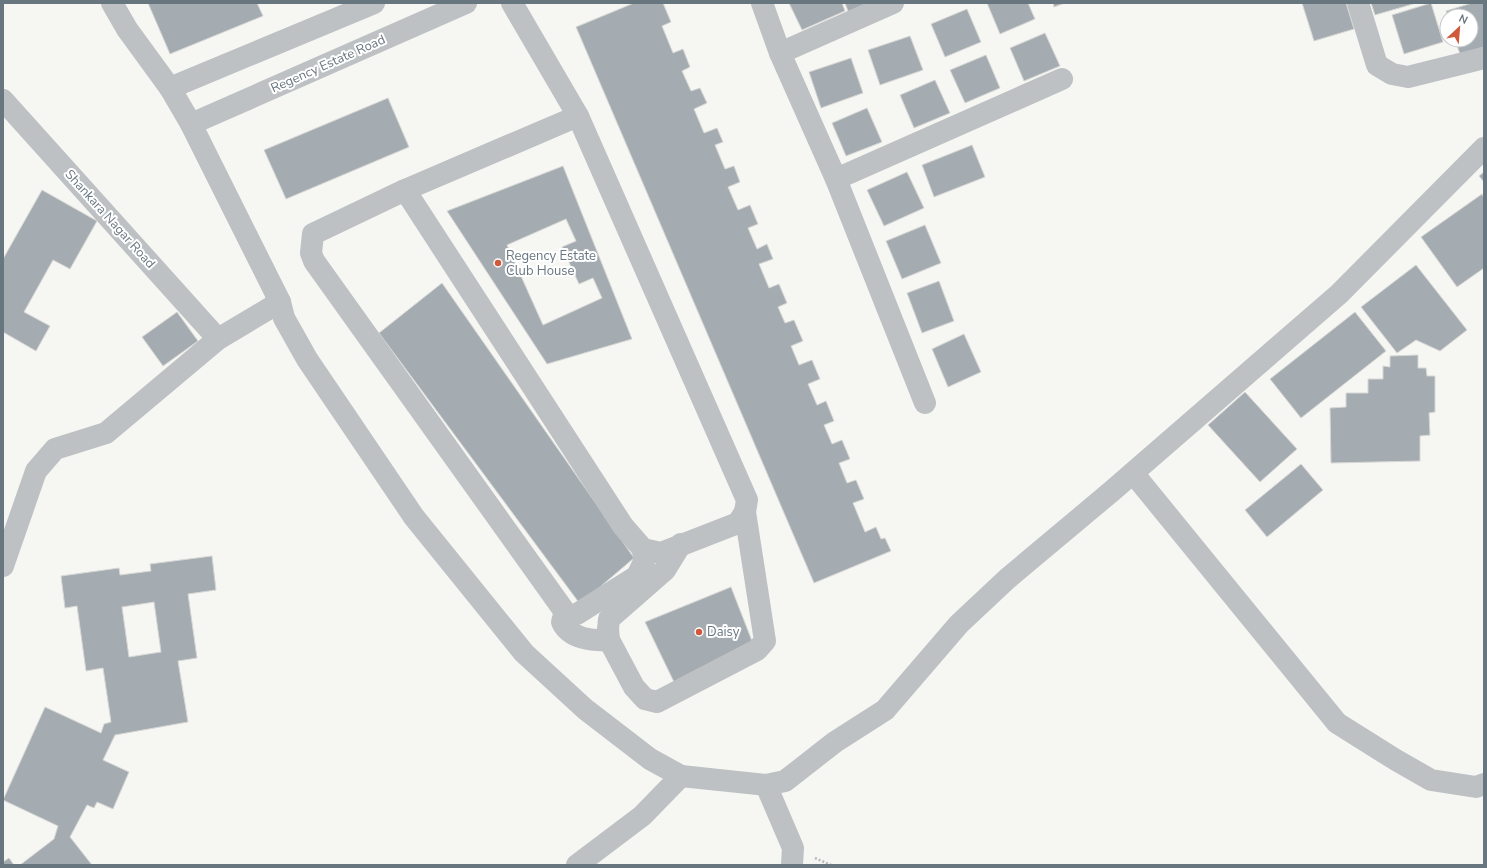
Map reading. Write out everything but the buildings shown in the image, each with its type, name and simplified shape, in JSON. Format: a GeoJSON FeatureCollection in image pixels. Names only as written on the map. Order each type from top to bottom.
{"type":"FeatureCollection","features":[{"type":"Feature","properties":{"kind":"street"},"geometry":{"type":"LineString","coordinates":[[112,3],[127,29],[170,88],[191,124],[280,302],[284,318],[307,359],[414,517],[524,653],[584,709],[650,759],[681,776],[766,786],[785,781],[835,742],[885,710],[959,624],[1007,579],[1133,473],[1339,294],[1484,148]]}},
{"type":"Feature","properties":{"kind":"street"},"geometry":{"type":"LineString","coordinates":[[170,88],[374,3]]}},
{"type":"Feature","properties":{"kind":"street","name":"Regency Estate Road"},"geometry":{"type":"LineString","coordinates":[[191,124],[466,3]]}},
{"type":"Feature","properties":{"kind":"street"},"geometry":{"type":"LineString","coordinates":[[512,3],[578,116],[747,500],[745,512],[765,641],[757,650],[657,702],[645,699],[634,687],[609,640],[609,619],[665,570],[681,544]]}},
{"type":"Feature","properties":{"kind":"street"},"geometry":{"type":"LineString","coordinates":[[762,3],[780,53],[836,179],[925,403]]}},
{"type":"Feature","properties":{"kind":"street"},"geometry":{"type":"LineString","coordinates":[[780,53],[893,3]]}},
{"type":"Feature","properties":{"kind":"street"},"geometry":{"type":"LineString","coordinates":[[1358,3],[1377,65],[1392,74],[1408,77],[1484,58]]}},
{"type":"Feature","properties":{"kind":"street"},"geometry":{"type":"LineString","coordinates":[[836,179],[1062,79]]}},
{"type":"Feature","properties":{"kind":"street","name":"Shankara Nagar Road"},"geometry":{"type":"LineString","coordinates":[[4,104],[218,339]]}},
{"type":"Feature","properties":{"kind":"street"},"geometry":{"type":"LineString","coordinates":[[578,116],[406,190],[313,234],[310,253],[318,267],[565,612],[571,615],[576,614],[638,576],[644,562],[643,549]]}},
{"type":"Feature","properties":{"kind":"street"},"geometry":{"type":"LineString","coordinates":[[406,190],[623,526],[643,549],[661,553],[738,523],[745,512]]}},
{"type":"Feature","properties":{"kind":"street"},"geometry":{"type":"LineString","coordinates":[[3,566],[36,471],[55,449],[106,433],[218,339],[280,302]]}},
{"type":"Feature","properties":{"kind":"street"},"geometry":{"type":"LineString","coordinates":[[1133,473],[1338,723],[1396,760],[1431,780],[1476,787],[1484,784]]}},
{"type":"Feature","properties":{"kind":"street"},"geometry":{"type":"LineString","coordinates":[[565,612],[562,622],[568,630],[579,637],[590,640],[609,640]]}},
{"type":"Feature","properties":{"kind":"street"},"geometry":{"type":"LineString","coordinates":[[577,865],[642,816],[681,776]]}},
{"type":"Feature","properties":{"kind":"street"},"geometry":{"type":"LineString","coordinates":[[766,786],[793,848],[792,865]]}},
{"type":"Feature","properties":{"kind":"place","name":"Regency Estate Club House"},"geometry":{"type":"Point","coordinates":[498,263]}},
{"type":"Feature","properties":{"kind":"place","name":"Daisy"},"geometry":{"type":"Point","coordinates":[699,632]}}]}
